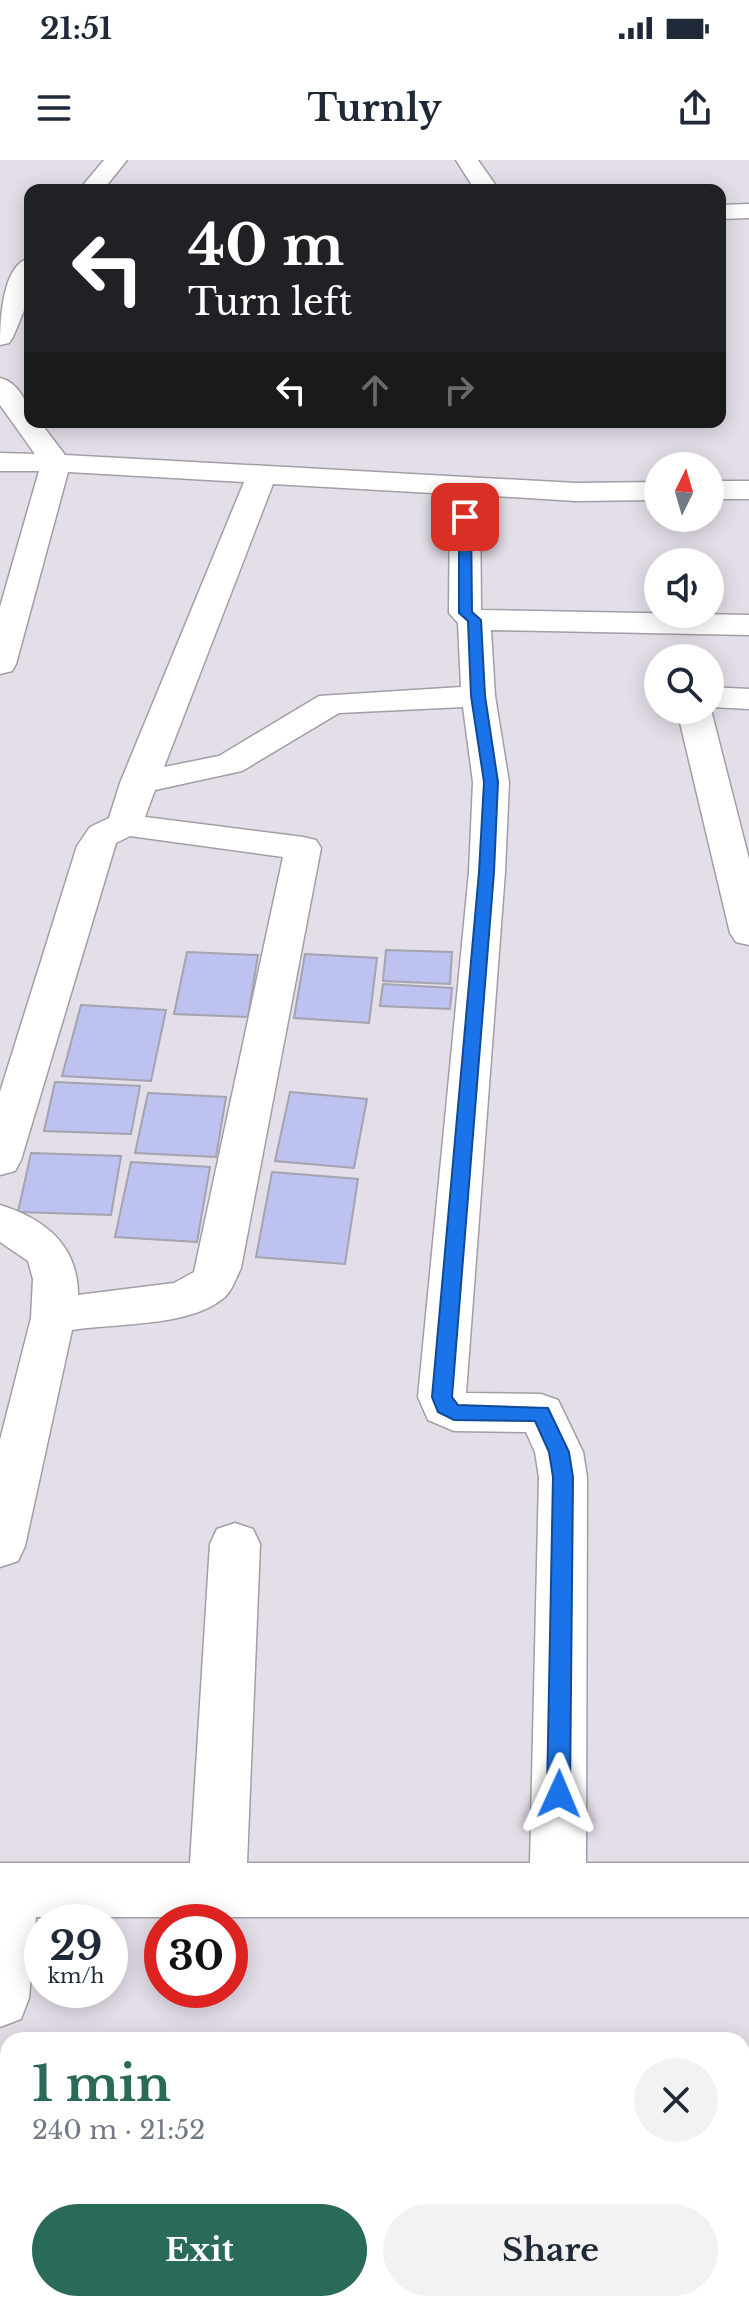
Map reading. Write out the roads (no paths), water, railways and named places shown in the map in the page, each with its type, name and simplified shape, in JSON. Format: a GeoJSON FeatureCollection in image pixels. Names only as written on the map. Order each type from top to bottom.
{"type":"FeatureCollection","features":[{"type":"Feature","properties":{"kind":"street"},"geometry":{"type":"LineString","coordinates":[[96,184],[116,160]]}},
{"type":"Feature","properties":{"kind":"street"},"geometry":{"type":"LineString","coordinates":[[467,160],[483,184]]}},
{"type":"Feature","properties":{"kind":"street"},"geometry":{"type":"LineString","coordinates":[[726,212],[749,211]]}},
{"type":"Feature","properties":{"kind":"street"},"geometry":{"type":"LineString","coordinates":[[0,337],[24,279]]}},
{"type":"Feature","properties":{"kind":"street"},"geometry":{"type":"LineString","coordinates":[[0,386],[24,419]]}},
{"type":"Feature","properties":{"kind":"street"},"geometry":{"type":"LineString","coordinates":[[31,428],[56,463]]}},
{"type":"Feature","properties":{"kind":"street"},"geometry":{"type":"LineString","coordinates":[[0,462],[576,492],[644,491]]}},
{"type":"Feature","properties":{"kind":"street"},"geometry":{"type":"LineString","coordinates":[[0,664],[56,463]]}},
{"type":"Feature","properties":{"kind":"street"},"geometry":{"type":"LineString","coordinates":[[128,823],[127,816],[138,783],[262,474]]}},
{"type":"Feature","properties":{"kind":"street"},"geometry":{"type":"LineString","coordinates":[[465,485],[465,613],[474,620],[749,625]]}},
{"type":"Feature","properties":{"kind":"street"},"geometry":{"type":"LineString","coordinates":[[724,490],[749,490]]}},
{"type":"Feature","properties":{"kind":"street"},"geometry":{"type":"LineString","coordinates":[[474,620],[478,696],[491,782],[487,872],[442,1397],[445,1407],[454,1412],[541,1413],[559,1452],[563,1477],[558,1890]]}},
{"type":"Feature","properties":{"kind":"street"},"geometry":{"type":"LineString","coordinates":[[138,783],[230,764],[331,703],[478,696]]}},
{"type":"Feature","properties":{"kind":"street"},"geometry":{"type":"LineString","coordinates":[[724,698],[749,699]]}},
{"type":"Feature","properties":{"kind":"street"},"geometry":{"type":"LineString","coordinates":[[697,724],[749,933]]}},
{"type":"Feature","properties":{"kind":"street"},"geometry":{"type":"LineString","coordinates":[[0,1160],[16,1060],[95,846],[103,835],[128,823],[303,848],[219,1268],[207,1287],[181,1299],[75,1310],[54,1318]]}},
{"type":"Feature","properties":{"kind":"street"},"geometry":{"type":"LineString","coordinates":[[0,1221],[46,1248],[57,1270],[54,1318],[0,1546]]}},
{"type":"Feature","properties":{"kind":"street"},"geometry":{"type":"LineString","coordinates":[[217,1890],[235,1544]]}},
{"type":"Feature","properties":{"kind":"street"},"geometry":{"type":"LineString","coordinates":[[0,1998],[5,1890],[749,1890]]}}]}
